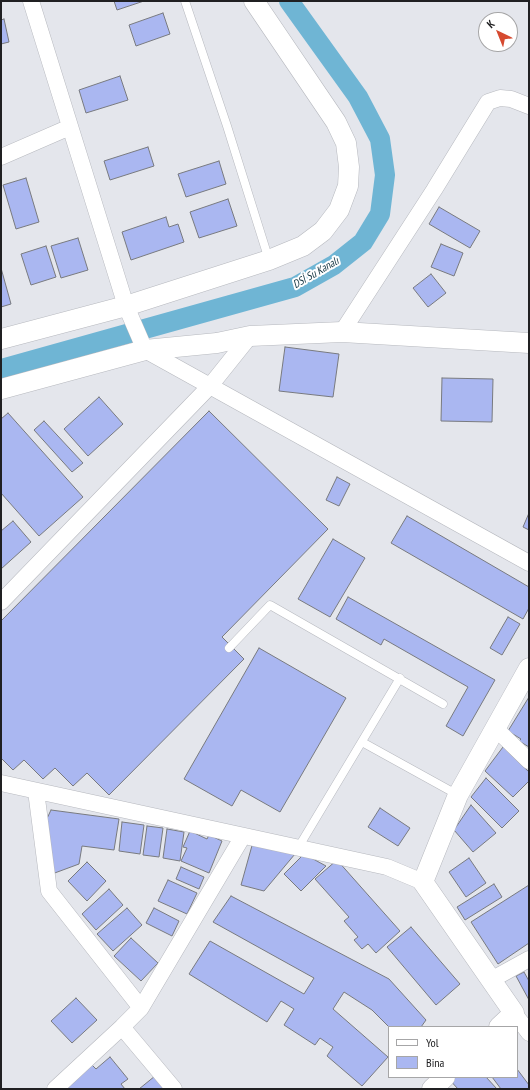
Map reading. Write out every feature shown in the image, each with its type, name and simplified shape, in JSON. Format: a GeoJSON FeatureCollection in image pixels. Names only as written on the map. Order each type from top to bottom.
{"type":"FeatureCollection","features":[{"type":"Feature","properties":{"kind":"street"},"geometry":{"type":"LineString","coordinates":[[31,1],[126,306],[146,350],[529,563]]}},
{"type":"Feature","properties":{"kind":"street"},"geometry":{"type":"LineString","coordinates":[[1,339],[126,306],[269,260],[303,246],[323,231],[339,210],[348,186],[350,167],[346,143],[336,122],[254,1]]}},
{"type":"Feature","properties":{"kind":"street"},"geometry":{"type":"LineString","coordinates":[[342,332],[434,190],[488,102],[500,98],[511,99],[529,106]]}},
{"type":"Feature","properties":{"kind":"street"},"geometry":{"type":"LineString","coordinates":[[1,157],[70,127]]}},
{"type":"Feature","properties":{"kind":"street"},"geometry":{"type":"LineString","coordinates":[[1,389],[146,350],[217,344],[250,336],[342,332],[529,343]]}},
{"type":"Feature","properties":{"kind":"street"},"geometry":{"type":"LineString","coordinates":[[1,602],[210,386],[250,336]]}},
{"type":"Feature","properties":{"kind":"street"},"geometry":{"type":"LineString","coordinates":[[423,882],[458,795],[529,668]]}},
{"type":"Feature","properties":{"kind":"street"},"geometry":{"type":"LineString","coordinates":[[495,728],[529,761]]}},
{"type":"Feature","properties":{"kind":"street"},"geometry":{"type":"LineString","coordinates":[[1,783],[387,867],[423,882],[490,980],[529,1033]]}},
{"type":"Feature","properties":{"kind":"street"},"geometry":{"type":"LineString","coordinates":[[36,791],[49,891],[140,1008]]}},
{"type":"Feature","properties":{"kind":"street"},"geometry":{"type":"LineString","coordinates":[[55,1089],[122,1027],[140,1008],[243,836]]}},
{"type":"Feature","properties":{"kind":"street"},"geometry":{"type":"LineString","coordinates":[[490,980],[529,959]]}},
{"type":"Feature","properties":{"kind":"street"},"geometry":{"type":"LineString","coordinates":[[500,1026],[514,1013]]}},
{"type":"Feature","properties":{"kind":"street"},"geometry":{"type":"LineString","coordinates":[[122,1027],[174,1089]]}},
{"type":"Feature","properties":{"kind":"street"},"geometry":{"type":"LineString","coordinates":[[432,1089],[444,1078]]}},
{"type":"Feature","properties":{"kind":"lane"},"geometry":{"type":"LineString","coordinates":[[185,1],[227,126],[269,260]]}},
{"type":"Feature","properties":{"kind":"lane"},"geometry":{"type":"LineString","coordinates":[[229,648],[270,605],[400,678],[443,704]]}},
{"type":"Feature","properties":{"kind":"lane"},"geometry":{"type":"LineString","coordinates":[[298,848],[400,678]]}},
{"type":"Feature","properties":{"kind":"lane"},"geometry":{"type":"LineString","coordinates":[[362,742],[458,795]]}},
{"type":"Feature","properties":{"kind":"building"},"geometry":{"type":"Polygon","coordinates":[[[114,1],[144,1],[117,10],[114,1]]]}},
{"type":"Feature","properties":{"kind":"building"},"geometry":{"type":"Polygon","coordinates":[[[163,13],[170,34],[136,46],[129,25],[163,13]]]}},
{"type":"Feature","properties":{"kind":"building"},"geometry":{"type":"Polygon","coordinates":[[[4,19],[9,42],[1,44],[1,20],[4,19]]]}},
{"type":"Feature","properties":{"kind":"building"},"geometry":{"type":"Polygon","coordinates":[[[120,76],[128,100],[86,113],[79,90],[120,76]]]}},
{"type":"Feature","properties":{"kind":"building"},"geometry":{"type":"Polygon","coordinates":[[[148,147],[154,166],[110,180],[104,161],[148,147]]]}},
{"type":"Feature","properties":{"kind":"building"},"geometry":{"type":"Polygon","coordinates":[[[219,161],[226,184],[186,197],[178,174],[219,161]]]}},
{"type":"Feature","properties":{"kind":"building"},"geometry":{"type":"Polygon","coordinates":[[[26,178],[39,222],[16,229],[3,185],[26,178]]]}},
{"type":"Feature","properties":{"kind":"building"},"geometry":{"type":"Polygon","coordinates":[[[228,199],[237,226],[199,238],[190,212],[228,199]]]}},
{"type":"Feature","properties":{"kind":"building"},"geometry":{"type":"Polygon","coordinates":[[[439,207],[480,231],[470,248],[429,224],[439,207]]]}},
{"type":"Feature","properties":{"kind":"building"},"geometry":{"type":"Polygon","coordinates":[[[166,217],[169,227],[178,224],[184,242],[131,260],[122,232],[166,217]]]}},
{"type":"Feature","properties":{"kind":"building"},"geometry":{"type":"Polygon","coordinates":[[[78,238],[88,270],[61,278],[51,246],[78,238]]]}},
{"type":"Feature","properties":{"kind":"building"},"geometry":{"type":"Polygon","coordinates":[[[441,244],[463,253],[454,276],[431,267],[441,244]]]}},
{"type":"Feature","properties":{"kind":"building"},"geometry":{"type":"Polygon","coordinates":[[[46,246],[56,277],[31,285],[21,254],[46,246]]]}},
{"type":"Feature","properties":{"kind":"building"},"geometry":{"type":"Polygon","coordinates":[[[1,268],[11,304],[1,307],[1,268]]]}},
{"type":"Feature","properties":{"kind":"building"},"geometry":{"type":"Polygon","coordinates":[[[431,274],[446,293],[428,307],[413,288],[431,274]]]}},
{"type":"Feature","properties":{"kind":"building"},"geometry":{"type":"Polygon","coordinates":[[[285,347],[339,354],[333,397],[279,391],[285,347]]]}},
{"type":"Feature","properties":{"kind":"building"},"geometry":{"type":"Polygon","coordinates":[[[442,378],[493,379],[492,422],[441,421],[442,378]]]}},
{"type":"Feature","properties":{"kind":"building"},"geometry":{"type":"Polygon","coordinates":[[[99,397],[123,424],[88,456],[64,429],[99,397]]]}},
{"type":"Feature","properties":{"kind":"building"},"geometry":{"type":"Polygon","coordinates":[[[209,411],[328,529],[222,637],[244,659],[109,795],[87,773],[73,786],[55,768],[43,779],[24,760],[13,770],[1,758],[1,621],[209,411]]]}},
{"type":"Feature","properties":{"kind":"building"},"geometry":{"type":"Polygon","coordinates":[[[8,413],[83,497],[39,536],[1,493],[1,419],[8,413]]]}},
{"type":"Feature","properties":{"kind":"building"},"geometry":{"type":"Polygon","coordinates":[[[44,421],[83,463],[72,472],[34,430],[44,421]]]}},
{"type":"Feature","properties":{"kind":"building"},"geometry":{"type":"Polygon","coordinates":[[[337,477],[350,484],[339,506],[326,500],[337,477]]]}},
{"type":"Feature","properties":{"kind":"building"},"geometry":{"type":"Polygon","coordinates":[[[529,513],[529,530],[523,527],[529,513]]]}},
{"type":"Feature","properties":{"kind":"building"},"geometry":{"type":"Polygon","coordinates":[[[407,516],[529,587],[529,608],[523,619],[391,543],[407,516]]]}},
{"type":"Feature","properties":{"kind":"building"},"geometry":{"type":"Polygon","coordinates":[[[13,521],[31,542],[1,569],[1,531],[13,521]]]}},
{"type":"Feature","properties":{"kind":"building"},"geometry":{"type":"Polygon","coordinates":[[[333,539],[365,558],[330,617],[298,599],[333,539]]]}},
{"type":"Feature","properties":{"kind":"building"},"geometry":{"type":"Polygon","coordinates":[[[348,597],[495,680],[463,736],[446,726],[468,687],[384,639],[381,645],[336,619],[348,597]]]}},
{"type":"Feature","properties":{"kind":"building"},"geometry":{"type":"Polygon","coordinates":[[[508,617],[520,624],[502,655],[490,648],[508,617]]]}},
{"type":"Feature","properties":{"kind":"building"},"geometry":{"type":"Polygon","coordinates":[[[259,648],[346,698],[280,812],[241,790],[232,806],[184,779],[259,648]]]}},
{"type":"Feature","properties":{"kind":"building"},"geometry":{"type":"Polygon","coordinates":[[[529,697],[529,747],[519,741],[521,739],[508,731],[529,697]]]}},
{"type":"Feature","properties":{"kind":"building"},"geometry":{"type":"Polygon","coordinates":[[[503,747],[529,772],[529,781],[513,797],[485,771],[503,747]]]}},
{"type":"Feature","properties":{"kind":"building"},"geometry":{"type":"Polygon","coordinates":[[[486,778],[519,811],[502,828],[471,797],[486,778]]]}},
{"type":"Feature","properties":{"kind":"building"},"geometry":{"type":"Polygon","coordinates":[[[471,805],[496,833],[473,852],[454,830],[471,805]]]}},
{"type":"Feature","properties":{"kind":"building"},"geometry":{"type":"Polygon","coordinates":[[[380,808],[410,828],[398,846],[368,827],[380,808]]]}},
{"type":"Feature","properties":{"kind":"building"},"geometry":{"type":"Polygon","coordinates":[[[51,810],[119,819],[114,850],[82,846],[79,864],[52,874],[43,827],[51,810]]]}},
{"type":"Feature","properties":{"kind":"building"},"geometry":{"type":"Polygon","coordinates":[[[122,822],[144,825],[140,854],[119,851],[122,822]]]}},
{"type":"Feature","properties":{"kind":"building"},"geometry":{"type":"Polygon","coordinates":[[[147,826],[163,828],[159,857],[143,855],[147,826]]]}},
{"type":"Feature","properties":{"kind":"building"},"geometry":{"type":"Polygon","coordinates":[[[167,829],[184,832],[180,861],[163,858],[167,829]]]}},
{"type":"Feature","properties":{"kind":"building"},"geometry":{"type":"Polygon","coordinates":[[[190,831],[207,839],[209,835],[222,841],[209,873],[181,861],[187,848],[183,847],[190,831]]]}},
{"type":"Feature","properties":{"kind":"building"},"geometry":{"type":"Polygon","coordinates":[[[253,842],[295,854],[264,891],[241,885],[253,842]]]}},
{"type":"Feature","properties":{"kind":"building"},"geometry":{"type":"Polygon","coordinates":[[[304,854],[326,866],[301,891],[284,874],[304,854]]]}},
{"type":"Feature","properties":{"kind":"building"},"geometry":{"type":"Polygon","coordinates":[[[469,858],[486,883],[466,897],[449,872],[469,858]]]}},
{"type":"Feature","properties":{"kind":"building"},"geometry":{"type":"Polygon","coordinates":[[[337,860],[400,931],[376,953],[368,944],[362,949],[354,940],[358,937],[344,921],[349,917],[315,879],[337,860]]]}},
{"type":"Feature","properties":{"kind":"building"},"geometry":{"type":"Polygon","coordinates":[[[87,862],[106,881],[87,901],[68,881],[87,862]]]}},
{"type":"Feature","properties":{"kind":"building"},"geometry":{"type":"Polygon","coordinates":[[[181,867],[204,877],[199,889],[176,879],[181,867]]]}},
{"type":"Feature","properties":{"kind":"building"},"geometry":{"type":"Polygon","coordinates":[[[168,880],[197,893],[187,914],[158,901],[168,880]]]}},
{"type":"Feature","properties":{"kind":"building"},"geometry":{"type":"Polygon","coordinates":[[[494,884],[502,897],[465,920],[457,907],[494,884]]]}},
{"type":"Feature","properties":{"kind":"building"},"geometry":{"type":"Polygon","coordinates":[[[529,885],[529,943],[498,964],[471,922],[529,885]]]}},
{"type":"Feature","properties":{"kind":"building"},"geometry":{"type":"Polygon","coordinates":[[[109,889],[123,905],[96,930],[82,914],[109,889]]]}},
{"type":"Feature","properties":{"kind":"building"},"geometry":{"type":"Polygon","coordinates":[[[231,896],[389,979],[426,1020],[422,1026],[388,1026],[372,1010],[344,992],[333,1009],[388,1057],[362,1086],[327,1056],[333,1047],[320,1038],[315,1045],[284,1025],[294,1009],[281,1001],[267,1022],[189,974],[210,941],[304,994],[314,978],[213,922],[231,896]]]}},
{"type":"Feature","properties":{"kind":"building"},"geometry":{"type":"Polygon","coordinates":[[[127,908],[142,925],[113,951],[97,934],[127,908]]]}},
{"type":"Feature","properties":{"kind":"building"},"geometry":{"type":"Polygon","coordinates":[[[154,908],[179,921],[172,936],[146,923],[154,908]]]}},
{"type":"Feature","properties":{"kind":"building"},"geometry":{"type":"Polygon","coordinates":[[[411,927],[460,984],[436,1005],[387,947],[411,927]]]}},
{"type":"Feature","properties":{"kind":"building"},"geometry":{"type":"Polygon","coordinates":[[[131,938],[158,963],[141,981],[114,956],[131,938]]]}},
{"type":"Feature","properties":{"kind":"building"},"geometry":{"type":"Polygon","coordinates":[[[524,972],[529,981],[529,1000],[516,976],[524,972]]]}},
{"type":"Feature","properties":{"kind":"building"},"geometry":{"type":"Polygon","coordinates":[[[76,998],[97,1020],[72,1043],[51,1021],[76,998]]]}},
{"type":"Feature","properties":{"kind":"building"},"geometry":{"type":"Polygon","coordinates":[[[110,1057],[128,1079],[121,1084],[125,1089],[62,1089],[91,1064],[96,1069],[110,1057]]]}},
{"type":"Feature","properties":{"kind":"building"},"geometry":{"type":"Polygon","coordinates":[[[518,1070],[529,1085],[529,1089],[501,1089],[493,1078],[518,1078],[518,1070]]]}},
{"type":"Feature","properties":{"kind":"building"},"geometry":{"type":"Polygon","coordinates":[[[155,1076],[166,1089],[139,1089],[155,1076]]]}},
{"type":"Feature","properties":{"kind":"building"},"geometry":{"type":"Polygon","coordinates":[[[448,1078],[487,1078],[497,1089],[458,1089],[448,1078]]]}},
{"type":"Feature","properties":{"kind":"waterway","name":"DSİ Su Kanalı"},"geometry":{"type":"LineString","coordinates":[[1,369],[295,287],[334,265],[363,242],[380,214],[385,175],[380,139],[358,97],[289,1]]}}]}
